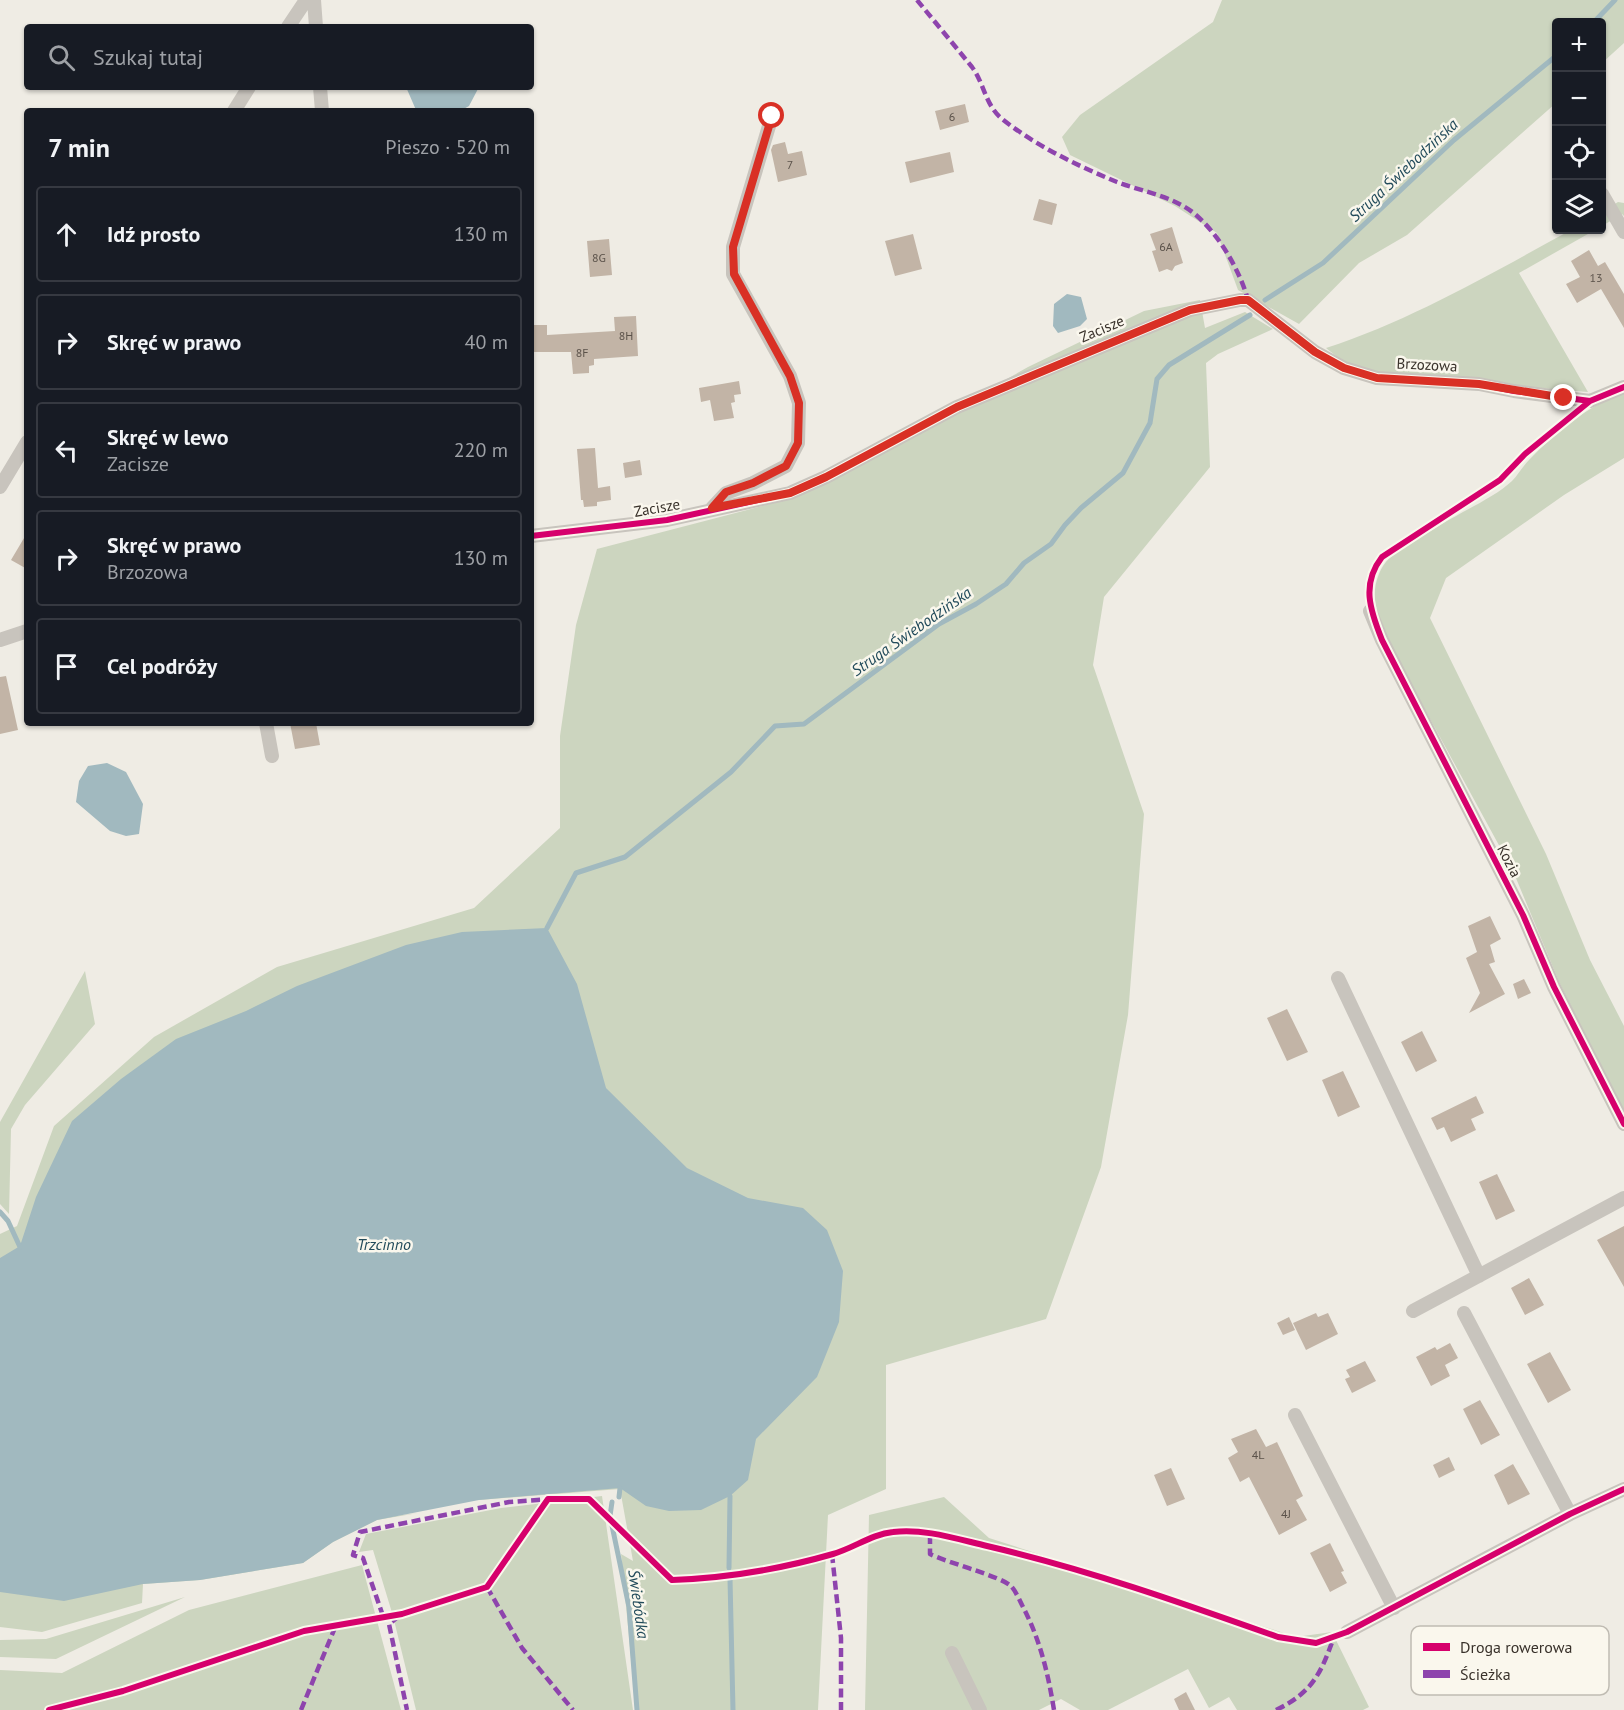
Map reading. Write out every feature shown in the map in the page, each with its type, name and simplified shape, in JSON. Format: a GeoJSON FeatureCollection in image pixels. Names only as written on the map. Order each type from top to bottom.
{"type":"FeatureCollection","features":[{"type":"Feature","properties":{"kind":"street"},"geometry":{"type":"LineString","coordinates":[[290,24],[306,0]]}},
{"type":"Feature","properties":{"kind":"street"},"geometry":{"type":"LineString","coordinates":[[314,0],[316,24]]}},
{"type":"Feature","properties":{"kind":"street"},"geometry":{"type":"LineString","coordinates":[[236,108],[247,90]]}},
{"type":"Feature","properties":{"kind":"street"},"geometry":{"type":"LineString","coordinates":[[320,90],[322,108]]}},
{"type":"Feature","properties":{"kind":"street"},"geometry":{"type":"LineString","coordinates":[[712,508],[726,492],[753,483],[786,466],[798,443],[799,403],[790,376],[734,274],[733,247],[772,116]]}},
{"type":"Feature","properties":{"kind":"street"},"geometry":{"type":"LineString","coordinates":[[1606,201],[1624,232]]}},
{"type":"Feature","properties":{"kind":"street","name":"Zacisze"},"geometry":{"type":"LineString","coordinates":[[534,536],[667,520],[712,508],[790,493],[826,477],[957,407],[1190,310],[1248,300]]}},
{"type":"Feature","properties":{"kind":"street","name":"Brzozowa"},"geometry":{"type":"LineString","coordinates":[[1248,300],[1315,352],[1344,368],[1377,378],[1479,384],[1514,391],[1590,400],[1624,387]]}},
{"type":"Feature","properties":{"kind":"street"},"geometry":{"type":"LineString","coordinates":[[0,487],[24,447]]}},
{"type":"Feature","properties":{"kind":"street","name":"Kozia"},"geometry":{"type":"LineString","coordinates":[[1370,611],[1382,640],[1523,915],[1554,987],[1624,1124]]}},
{"type":"Feature","properties":{"kind":"street"},"geometry":{"type":"LineString","coordinates":[[0,640],[24,632]]}},
{"type":"Feature","properties":{"kind":"street"},"geometry":{"type":"LineString","coordinates":[[267,726],[272,756]]}},
{"type":"Feature","properties":{"kind":"street"},"geometry":{"type":"LineString","coordinates":[[1338,978],[1479,1276]]}},
{"type":"Feature","properties":{"kind":"street"},"geometry":{"type":"LineString","coordinates":[[1413,1311],[1624,1198]]}},
{"type":"Feature","properties":{"kind":"street"},"geometry":{"type":"LineString","coordinates":[[1464,1312],[1570,1514]]}},
{"type":"Feature","properties":{"kind":"street"},"geometry":{"type":"LineString","coordinates":[[1295,1415],[1394,1608]]}},
{"type":"Feature","properties":{"kind":"street"},"geometry":{"type":"LineString","coordinates":[[1347,1632],[1570,1514],[1624,1489]]}},
{"type":"Feature","properties":{"kind":"street"},"geometry":{"type":"LineString","coordinates":[[952,1653],[980,1710]]}},
{"type":"Feature","properties":{"kind":"green space"},"geometry":{"type":"Polygon","coordinates":[[[1222,0],[1624,0],[1624,43],[1606,59],[1606,18],[1552,18],[1552,107],[1407,235],[1359,263],[1299,324],[1238,290],[1217,233],[1175,206],[1070,155],[1062,137],[1080,115],[1213,22],[1222,0]]]}},
{"type":"Feature","properties":{"kind":"green space"},"geometry":{"type":"Polygon","coordinates":[[[1618,202],[1624,203],[1624,216],[1622,214],[1606,224],[1606,210],[1618,202]]]}},
{"type":"Feature","properties":{"kind":"green space"},"geometry":{"type":"Polygon","coordinates":[[[1564,234],[1588,234],[1519,273],[1588,392],[1379,375],[1341,360],[1326,348],[1389,324],[1481,279],[1564,234]]]}},
{"type":"Feature","properties":{"kind":"green space"},"geometry":{"type":"Polygon","coordinates":[[[1200,300],[1205,328],[1245,312],[1273,329],[1218,354],[1206,363],[1210,467],[1104,597],[1093,665],[1144,814],[1128,1015],[1101,1167],[1046,1319],[886,1365],[886,1489],[828,1515],[818,1710],[636,1710],[621,1554],[633,1561],[620,1489],[479,1500],[0,1275],[0,1234],[17,1226],[54,1126],[154,1037],[277,967],[474,908],[560,828],[560,736],[576,625],[597,549],[797,497],[1028,367],[1144,311],[1200,300]]]}},
{"type":"Feature","properties":{"kind":"green space"},"geometry":{"type":"Polygon","coordinates":[[[1624,391],[1624,458],[1564,495],[1446,578],[1430,618],[1546,854],[1590,960],[1624,1026],[1624,1111],[1560,984],[1513,871],[1387,640],[1376,607],[1375,591],[1383,565],[1397,551],[1505,487],[1550,439],[1597,404],[1624,391]]]}},
{"type":"Feature","properties":{"kind":"green space"},"geometry":{"type":"Polygon","coordinates":[[[85,971],[95,1024],[25,1105],[11,1129],[9,1214],[0,1204],[0,1122],[85,971]]]}},
{"type":"Feature","properties":{"kind":"green space"},"geometry":{"type":"Polygon","coordinates":[[[602,1496],[633,1710],[416,1710],[393,1616],[373,1550],[359,1552],[366,1534],[501,1508],[602,1496]]]}},
{"type":"Feature","properties":{"kind":"green space"},"geometry":{"type":"Polygon","coordinates":[[[944,1497],[989,1538],[1296,1637],[1332,1632],[1369,1707],[1363,1710],[1237,1710],[1229,1697],[1209,1708],[1188,1669],[1108,1710],[1080,1710],[1061,1699],[1039,1710],[865,1710],[869,1515],[944,1497]]]}},
{"type":"Feature","properties":{"kind":"green space"},"geometry":{"type":"Polygon","coordinates":[[[418,1513],[377,1520],[333,1542],[303,1563],[200,1580],[143,1584],[142,1603],[42,1632],[0,1627],[0,1567],[418,1513]]]}},
{"type":"Feature","properties":{"kind":"green space"},"geometry":{"type":"Polygon","coordinates":[[[362,1565],[401,1710],[0,1710],[0,1670],[62,1673],[189,1610],[362,1565]]]}},
{"type":"Feature","properties":{"kind":"green space"},"geometry":{"type":"Polygon","coordinates":[[[185,1597],[56,1659],[0,1657],[0,1640],[46,1639],[185,1597]]]}},
{"type":"Feature","properties":{"kind":"water"},"geometry":{"type":"Polygon","coordinates":[[[407,90],[477,90],[469,106],[465,108],[415,108],[407,90]]]}},
{"type":"Feature","properties":{"kind":"water"},"geometry":{"type":"Polygon","coordinates":[[[1067,294],[1081,297],[1087,319],[1080,326],[1058,333],[1053,326],[1054,304],[1067,294]]]}},
{"type":"Feature","properties":{"kind":"water"},"geometry":{"type":"Polygon","coordinates":[[[107,763],[126,772],[143,804],[139,834],[126,836],[110,831],[76,802],[79,781],[88,766],[107,763]]]}},
{"type":"Feature","properties":{"kind":"water","name":"Trzcinno"},"geometry":{"type":"Polygon","coordinates":[[[547,928],[577,984],[606,1088],[687,1168],[748,1198],[803,1208],[827,1230],[843,1271],[839,1322],[817,1377],[756,1439],[748,1480],[730,1496],[701,1510],[669,1511],[646,1506],[620,1488],[479,1500],[377,1520],[333,1542],[303,1563],[200,1580],[143,1584],[64,1601],[0,1592],[0,1258],[20,1246],[36,1197],[72,1121],[121,1079],[176,1039],[246,1011],[297,986],[406,945],[462,932],[547,928]]]}},
{"type":"Feature","properties":{"kind":"building"},"geometry":{"type":"Polygon","coordinates":[[[965,104],[969,122],[940,130],[935,111],[965,104]]]}},
{"type":"Feature","properties":{"kind":"building"},"geometry":{"type":"Polygon","coordinates":[[[785,142],[788,154],[802,151],[807,175],[778,182],[771,150],[773,145],[785,142]]]}},
{"type":"Feature","properties":{"kind":"building"},"geometry":{"type":"Polygon","coordinates":[[[950,152],[954,172],[910,183],[905,162],[950,152]]]}},
{"type":"Feature","properties":{"kind":"building"},"geometry":{"type":"Polygon","coordinates":[[[1039,199],[1057,204],[1052,225],[1033,220],[1039,199]]]}},
{"type":"Feature","properties":{"kind":"building"},"geometry":{"type":"Polygon","coordinates":[[[1172,227],[1183,263],[1175,266],[1172,271],[1167,269],[1159,272],[1152,251],[1156,250],[1150,234],[1172,227]]]}},
{"type":"Feature","properties":{"kind":"building"},"geometry":{"type":"Polygon","coordinates":[[[913,234],[922,269],[895,276],[885,241],[913,234]]]}},
{"type":"Feature","properties":{"kind":"building"},"geometry":{"type":"Polygon","coordinates":[[[609,239],[612,275],[590,277],[587,241],[609,239]]]}},
{"type":"Feature","properties":{"kind":"building"},"geometry":{"type":"Polygon","coordinates":[[[1589,250],[1598,266],[1605,262],[1624,294],[1624,328],[1601,289],[1577,303],[1566,284],[1580,277],[1571,261],[1589,250]]]}},
{"type":"Feature","properties":{"kind":"building"},"geometry":{"type":"Polygon","coordinates":[[[636,316],[638,356],[594,359],[594,365],[589,366],[589,373],[573,374],[571,352],[534,352],[534,325],[547,325],[547,335],[615,331],[614,317],[636,316]]]}},
{"type":"Feature","properties":{"kind":"building"},"geometry":{"type":"Polygon","coordinates":[[[739,381],[741,394],[734,395],[735,402],[731,403],[734,418],[714,421],[710,400],[701,402],[699,388],[739,381]]]}},
{"type":"Feature","properties":{"kind":"building"},"geometry":{"type":"Polygon","coordinates":[[[595,448],[598,488],[610,486],[611,500],[597,502],[597,506],[584,507],[583,500],[581,500],[577,449],[595,448]]]}},
{"type":"Feature","properties":{"kind":"building"},"geometry":{"type":"Polygon","coordinates":[[[640,460],[642,475],[625,478],[623,463],[640,460]]]}},
{"type":"Feature","properties":{"kind":"building"},"geometry":{"type":"Polygon","coordinates":[[[24,538],[24,567],[11,560],[24,538]]]}},
{"type":"Feature","properties":{"kind":"building"},"geometry":{"type":"Polygon","coordinates":[[[6,676],[18,730],[0,734],[0,677],[6,676]]]}},
{"type":"Feature","properties":{"kind":"building"},"geometry":{"type":"Polygon","coordinates":[[[291,726],[317,726],[320,745],[295,749],[291,726]]]}},
{"type":"Feature","properties":{"kind":"building"},"geometry":{"type":"Polygon","coordinates":[[[1490,916],[1501,939],[1490,945],[1495,962],[1489,964],[1505,994],[1469,1013],[1480,993],[1466,958],[1477,952],[1468,926],[1490,916]]]}},
{"type":"Feature","properties":{"kind":"building"},"geometry":{"type":"Polygon","coordinates":[[[1524,979],[1531,993],[1518,999],[1513,984],[1524,979]]]}},
{"type":"Feature","properties":{"kind":"building"},"geometry":{"type":"Polygon","coordinates":[[[1287,1009],[1308,1052],[1287,1061],[1267,1018],[1287,1009]]]}},
{"type":"Feature","properties":{"kind":"building"},"geometry":{"type":"Polygon","coordinates":[[[1422,1031],[1437,1061],[1416,1072],[1401,1042],[1422,1031]]]}},
{"type":"Feature","properties":{"kind":"building"},"geometry":{"type":"Polygon","coordinates":[[[1343,1071],[1360,1107],[1338,1117],[1322,1080],[1343,1071]]]}},
{"type":"Feature","properties":{"kind":"building"},"geometry":{"type":"Polygon","coordinates":[[[1476,1096],[1484,1113],[1471,1119],[1476,1130],[1451,1142],[1444,1127],[1437,1130],[1431,1118],[1476,1096]]]}},
{"type":"Feature","properties":{"kind":"building"},"geometry":{"type":"Polygon","coordinates":[[[1497,1174],[1515,1211],[1496,1220],[1479,1182],[1497,1174]]]}},
{"type":"Feature","properties":{"kind":"building"},"geometry":{"type":"Polygon","coordinates":[[[1624,1226],[1624,1287],[1597,1240],[1624,1226]]]}},
{"type":"Feature","properties":{"kind":"building"},"geometry":{"type":"Polygon","coordinates":[[[1529,1278],[1544,1305],[1525,1315],[1511,1288],[1529,1278]]]}},
{"type":"Feature","properties":{"kind":"building"},"geometry":{"type":"Polygon","coordinates":[[[1316,1313],[1318,1317],[1328,1313],[1338,1334],[1306,1350],[1293,1323],[1316,1313]]]}},
{"type":"Feature","properties":{"kind":"building"},"geometry":{"type":"Polygon","coordinates":[[[1289,1317],[1295,1330],[1283,1335],[1277,1323],[1289,1317]]]}},
{"type":"Feature","properties":{"kind":"building"},"geometry":{"type":"Polygon","coordinates":[[[1450,1343],[1458,1358],[1445,1365],[1450,1376],[1431,1386],[1416,1357],[1435,1347],[1437,1350],[1450,1343]]]}},
{"type":"Feature","properties":{"kind":"building"},"geometry":{"type":"Polygon","coordinates":[[[1550,1352],[1571,1390],[1548,1403],[1527,1364],[1550,1352]]]}},
{"type":"Feature","properties":{"kind":"building"},"geometry":{"type":"Polygon","coordinates":[[[1365,1361],[1376,1381],[1352,1393],[1345,1379],[1350,1377],[1346,1370],[1365,1361]]]}},
{"type":"Feature","properties":{"kind":"building"},"geometry":{"type":"Polygon","coordinates":[[[1480,1400],[1500,1435],[1481,1445],[1463,1409],[1480,1400]]]}},
{"type":"Feature","properties":{"kind":"building"},"geometry":{"type":"Polygon","coordinates":[[[1256,1429],[1266,1447],[1277,1442],[1303,1496],[1296,1500],[1307,1520],[1279,1535],[1249,1477],[1240,1482],[1228,1458],[1238,1452],[1231,1439],[1256,1429]]]}},
{"type":"Feature","properties":{"kind":"building"},"geometry":{"type":"Polygon","coordinates":[[[1449,1457],[1455,1470],[1439,1478],[1433,1465],[1449,1457]]]}},
{"type":"Feature","properties":{"kind":"building"},"geometry":{"type":"Polygon","coordinates":[[[1513,1464],[1530,1494],[1508,1505],[1494,1475],[1513,1464]]]}},
{"type":"Feature","properties":{"kind":"building"},"geometry":{"type":"Polygon","coordinates":[[[1171,1468],[1185,1499],[1167,1506],[1154,1475],[1171,1468]]]}},
{"type":"Feature","properties":{"kind":"building"},"geometry":{"type":"Polygon","coordinates":[[[1330,1543],[1344,1571],[1341,1572],[1347,1583],[1330,1592],[1310,1553],[1330,1543]]]}},
{"type":"Feature","properties":{"kind":"building"},"geometry":{"type":"Polygon","coordinates":[[[1186,1692],[1195,1710],[1179,1710],[1174,1699],[1186,1692]]]}},
{"type":"Feature","properties":{"kind":"waterway","name":"Struga Świebodzińska"},"geometry":{"type":"LineString","coordinates":[[1598,18],[1615,0]]}},
{"type":"Feature","properties":{"kind":"waterway","name":"Struga Świebodzińska"},"geometry":{"type":"LineString","coordinates":[[1265,300],[1323,263],[1454,140],[1552,59]]}},
{"type":"Feature","properties":{"kind":"waterway","name":"Struga Świebodzińska"},"geometry":{"type":"LineString","coordinates":[[547,928],[576,873],[625,857],[731,772],[775,726],[804,724],[939,624],[1006,584],[1024,563],[1051,544],[1081,508],[1123,473],[1150,423],[1157,379],[1169,365],[1250,315]]}},
{"type":"Feature","properties":{"kind":"waterway"},"geometry":{"type":"LineString","coordinates":[[0,1212],[8,1221],[20,1247]]}},
{"type":"Feature","properties":{"kind":"waterway","name":"Świebódka"},"geometry":{"type":"LineString","coordinates":[[619,1497],[620,1488]]}},
{"type":"Feature","properties":{"kind":"waterway"},"geometry":{"type":"LineString","coordinates":[[729,1568],[730,1496]]}},
{"type":"Feature","properties":{"kind":"waterway","name":"Świebódka"},"geometry":{"type":"LineString","coordinates":[[612,1502],[610,1516],[629,1607],[637,1710]]}},
{"type":"Feature","properties":{"kind":"waterway"},"geometry":{"type":"LineString","coordinates":[[730,1579],[733,1710]]}},
{"type":"Feature","properties":{"kind":"marked path"},"geometry":{"type":"LineString","coordinates":[[917,0],[972,67],[991,106],[1001,118],[1042,146],[1072,162],[1117,182],[1178,203],[1196,215],[1221,243],[1234,266],[1248,300]]}},
{"type":"Feature","properties":{"kind":"marked path"},"geometry":{"type":"LineString","coordinates":[[383,1616],[363,1558],[353,1555],[360,1532],[509,1502],[551,1499]]}},
{"type":"Feature","properties":{"kind":"marked path"},"geometry":{"type":"LineString","coordinates":[[930,1535],[930,1554],[996,1578],[1014,1590],[1038,1643],[1054,1710]]}},
{"type":"Feature","properties":{"kind":"marked path"},"geometry":{"type":"LineString","coordinates":[[832,1554],[841,1638],[841,1710]]}},
{"type":"Feature","properties":{"kind":"marked path"},"geometry":{"type":"LineString","coordinates":[[487,1587],[522,1648],[573,1710]]}},
{"type":"Feature","properties":{"kind":"marked path"},"geometry":{"type":"LineString","coordinates":[[399,1616],[389,1624],[407,1710]]}},
{"type":"Feature","properties":{"kind":"marked path"},"geometry":{"type":"LineString","coordinates":[[301,1710],[336,1625]]}},
{"type":"Feature","properties":{"kind":"marked path"},"geometry":{"type":"LineString","coordinates":[[1276,1710],[1299,1696],[1314,1680],[1325,1661],[1334,1637]]}},
{"type":"Feature","properties":{"kind":"cycle path"},"geometry":{"type":"LineString","coordinates":[[534,536],[667,520],[790,493],[826,477],[957,407],[1190,310],[1240,300],[1248,300],[1315,352],[1344,368],[1377,378],[1479,384],[1590,401],[1624,387]]}},
{"type":"Feature","properties":{"kind":"cycle path"},"geometry":{"type":"LineString","coordinates":[[1590,401],[1525,454],[1500,480],[1382,557],[1371,577],[1370,597],[1371,608],[1382,640],[1523,915],[1554,987],[1624,1124]]}},
{"type":"Feature","properties":{"kind":"cycle path"},"geometry":{"type":"LineString","coordinates":[[49,1710],[123,1691],[304,1631],[402,1614],[487,1587],[548,1499],[589,1499],[672,1580],[773,1568],[833,1554],[885,1533],[904,1531],[928,1533],[1061,1565],[1170,1599],[1278,1637],[1316,1643],[1347,1632],[1570,1514],[1624,1489]]}},
{"type":"Feature","properties":{"kind":"route"},"geometry":{"type":"LineString","coordinates":[[772,116],[733,247],[734,274],[790,376],[799,403],[798,443],[786,466],[753,483],[726,492],[712,508],[790,493],[826,477],[957,407],[1190,310],[1240,300],[1248,300],[1315,352],[1344,368],[1377,378],[1479,384],[1564,398]]}}]}
